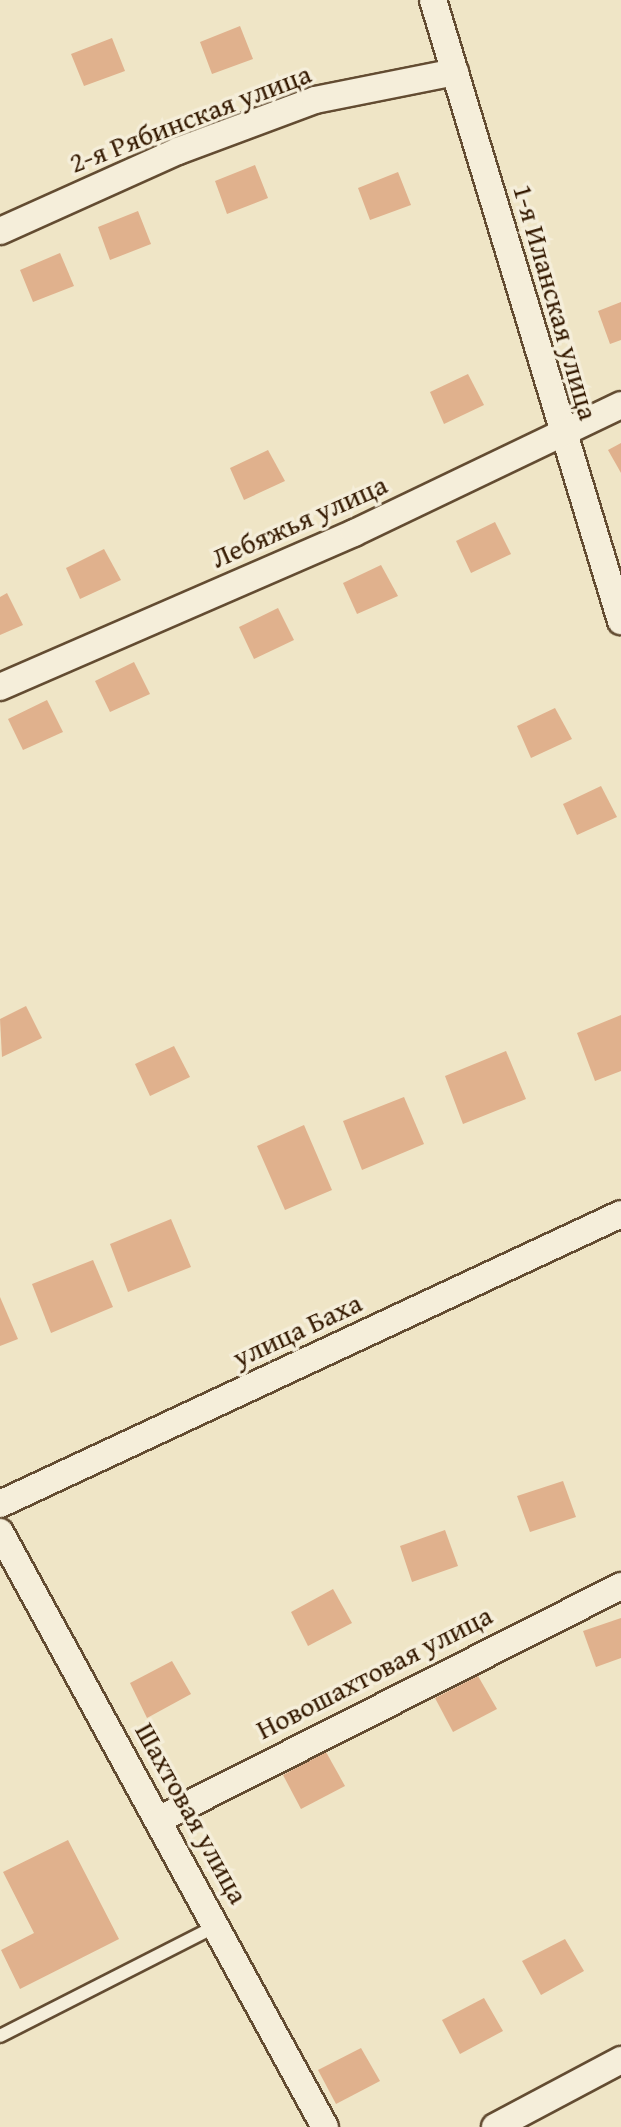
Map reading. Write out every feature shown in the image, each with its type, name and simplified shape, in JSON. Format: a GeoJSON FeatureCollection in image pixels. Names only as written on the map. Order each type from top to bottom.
{"type":"FeatureCollection","features":[{"type":"Feature","properties":{"kind":"street","name":"1-я Иланская улица"},"geometry":{"type":"LineString","coordinates":[[433,0],[561,434],[621,621]]}},
{"type":"Feature","properties":{"kind":"street","name":"2-я Рябинская улица"},"geometry":{"type":"LineString","coordinates":[[0,231],[178,151],[315,100],[455,72]]}},
{"type":"Feature","properties":{"kind":"street","name":"Лебяжья улица"},"geometry":{"type":"LineString","coordinates":[[0,687],[354,533],[621,405]]}},
{"type":"Feature","properties":{"kind":"street","name":"улица Баха"},"geometry":{"type":"LineString","coordinates":[[0,1504],[621,1214]]}},
{"type":"Feature","properties":{"kind":"street","name":"Шахтовая улица"},"geometry":{"type":"LineString","coordinates":[[0,1532],[218,1925],[284,2060],[325,2127]]}},
{"type":"Feature","properties":{"kind":"street","name":"Новошахтовая улица"},"geometry":{"type":"LineString","coordinates":[[158,1820],[547,1619],[621,1586]]}},
{"type":"Feature","properties":{"kind":"street"},"geometry":{"type":"LineString","coordinates":[[495,2127],[621,2060]]}},
{"type":"Feature","properties":{"kind":"lane"},"geometry":{"type":"LineString","coordinates":[[0,2036],[218,1925]]}},
{"type":"Feature","properties":{"kind":"building"},"geometry":{"type":"Polygon","coordinates":[[[240,26],[253,59],[212,74],[200,42],[240,26]]]}},
{"type":"Feature","properties":{"kind":"building"},"geometry":{"type":"Polygon","coordinates":[[[112,38],[125,71],[84,86],[71,54],[112,38]]]}},
{"type":"Feature","properties":{"kind":"building"},"geometry":{"type":"Polygon","coordinates":[[[255,165],[268,198],[227,214],[215,181],[255,165]]]}},
{"type":"Feature","properties":{"kind":"building"},"geometry":{"type":"Polygon","coordinates":[[[398,172],[411,205],[370,220],[358,188],[398,172]]]}},
{"type":"Feature","properties":{"kind":"building"},"geometry":{"type":"Polygon","coordinates":[[[138,211],[151,244],[110,260],[98,227],[138,211]]]}},
{"type":"Feature","properties":{"kind":"building"},"geometry":{"type":"Polygon","coordinates":[[[60,253],[74,286],[33,302],[20,270],[60,253]]]}},
{"type":"Feature","properties":{"kind":"building"},"geometry":{"type":"Polygon","coordinates":[[[621,302],[621,340],[610,344],[598,311],[621,302]]]}},
{"type":"Feature","properties":{"kind":"building"},"geometry":{"type":"Polygon","coordinates":[[[468,374],[484,405],[444,424],[430,392],[468,374]]]}},
{"type":"Feature","properties":{"kind":"building"},"geometry":{"type":"Polygon","coordinates":[[[621,443],[621,473],[608,450],[621,443]]]}},
{"type":"Feature","properties":{"kind":"building"},"geometry":{"type":"Polygon","coordinates":[[[268,450],[285,481],[244,500],[230,468],[268,450]]]}},
{"type":"Feature","properties":{"kind":"building"},"geometry":{"type":"Polygon","coordinates":[[[495,522],[511,554],[471,573],[456,541],[495,522]]]}},
{"type":"Feature","properties":{"kind":"building"},"geometry":{"type":"Polygon","coordinates":[[[104,549],[121,580],[80,599],[66,568],[104,549]]]}},
{"type":"Feature","properties":{"kind":"building"},"geometry":{"type":"Polygon","coordinates":[[[381,565],[398,596],[357,614],[343,583],[381,565]]]}},
{"type":"Feature","properties":{"kind":"building"},"geometry":{"type":"Polygon","coordinates":[[[7,593],[23,625],[0,635],[0,597],[7,593]]]}},
{"type":"Feature","properties":{"kind":"building"},"geometry":{"type":"Polygon","coordinates":[[[278,608],[294,640],[254,659],[239,627],[278,608]]]}},
{"type":"Feature","properties":{"kind":"building"},"geometry":{"type":"Polygon","coordinates":[[[134,662],[150,694],[110,712],[95,681],[134,662]]]}},
{"type":"Feature","properties":{"kind":"building"},"geometry":{"type":"Polygon","coordinates":[[[47,700],[63,732],[23,750],[8,719],[47,700]]]}},
{"type":"Feature","properties":{"kind":"building"},"geometry":{"type":"Polygon","coordinates":[[[555,708],[572,739],[531,758],[517,726],[555,708]]]}},
{"type":"Feature","properties":{"kind":"building"},"geometry":{"type":"Polygon","coordinates":[[[601,786],[617,817],[577,835],[563,804],[601,786]]]}},
{"type":"Feature","properties":{"kind":"building"},"geometry":{"type":"Polygon","coordinates":[[[26,1006],[42,1038],[2,1057],[0,1019],[26,1006]]]}},
{"type":"Feature","properties":{"kind":"building"},"geometry":{"type":"Polygon","coordinates":[[[621,1015],[621,1071],[595,1081],[577,1033],[621,1015]]]}},
{"type":"Feature","properties":{"kind":"building"},"geometry":{"type":"Polygon","coordinates":[[[174,1046],[190,1077],[150,1096],[135,1064],[174,1046]]]}},
{"type":"Feature","properties":{"kind":"building"},"geometry":{"type":"Polygon","coordinates":[[[506,1051],[526,1099],[463,1124],[445,1076],[506,1051]]]}},
{"type":"Feature","properties":{"kind":"building"},"geometry":{"type":"Polygon","coordinates":[[[404,1097],[424,1144],[362,1170],[343,1121],[404,1097]]]}},
{"type":"Feature","properties":{"kind":"building"},"geometry":{"type":"Polygon","coordinates":[[[304,1125],[332,1190],[285,1210],[257,1146],[304,1125]]]}},
{"type":"Feature","properties":{"kind":"building"},"geometry":{"type":"Polygon","coordinates":[[[171,1219],[191,1267],[128,1292],[110,1244],[171,1219]]]}},
{"type":"Feature","properties":{"kind":"building"},"geometry":{"type":"Polygon","coordinates":[[[93,1260],[113,1307],[51,1333],[32,1284],[93,1260]]]}},
{"type":"Feature","properties":{"kind":"building"},"geometry":{"type":"Polygon","coordinates":[[[0,1297],[18,1339],[0,1346],[0,1297]]]}},
{"type":"Feature","properties":{"kind":"building"},"geometry":{"type":"Polygon","coordinates":[[[563,1481],[576,1517],[530,1532],[517,1496],[563,1481]]]}},
{"type":"Feature","properties":{"kind":"building"},"geometry":{"type":"Polygon","coordinates":[[[445,1530],[458,1566],[412,1582],[400,1546],[445,1530]]]}},
{"type":"Feature","properties":{"kind":"building"},"geometry":{"type":"Polygon","coordinates":[[[333,1589],[352,1623],[308,1646],[291,1612],[333,1589]]]}},
{"type":"Feature","properties":{"kind":"building"},"geometry":{"type":"Polygon","coordinates":[[[621,1618],[621,1658],[596,1667],[583,1631],[621,1618]]]}},
{"type":"Feature","properties":{"kind":"building"},"geometry":{"type":"Polygon","coordinates":[[[172,1661],[191,1694],[147,1718],[130,1683],[172,1661]]]}},
{"type":"Feature","properties":{"kind":"building"},"geometry":{"type":"Polygon","coordinates":[[[478,1676],[497,1709],[453,1732],[435,1698],[478,1676]]]}},
{"type":"Feature","properties":{"kind":"building"},"geometry":{"type":"Polygon","coordinates":[[[326,1752],[345,1786],[301,1809],[283,1775],[326,1752]]]}},
{"type":"Feature","properties":{"kind":"building"},"geometry":{"type":"Polygon","coordinates":[[[68,1840],[119,1939],[20,1989],[1,1950],[34,1933],[3,1872],[68,1840]]]}},
{"type":"Feature","properties":{"kind":"building"},"geometry":{"type":"Polygon","coordinates":[[[565,1939],[584,1971],[541,1995],[522,1961],[565,1939]]]}},
{"type":"Feature","properties":{"kind":"building"},"geometry":{"type":"Polygon","coordinates":[[[484,1998],[503,2031],[460,2054],[442,2020],[484,1998]]]}},
{"type":"Feature","properties":{"kind":"building"},"geometry":{"type":"Polygon","coordinates":[[[361,2048],[380,2081],[336,2104],[318,2070],[361,2048]]]}}]}
